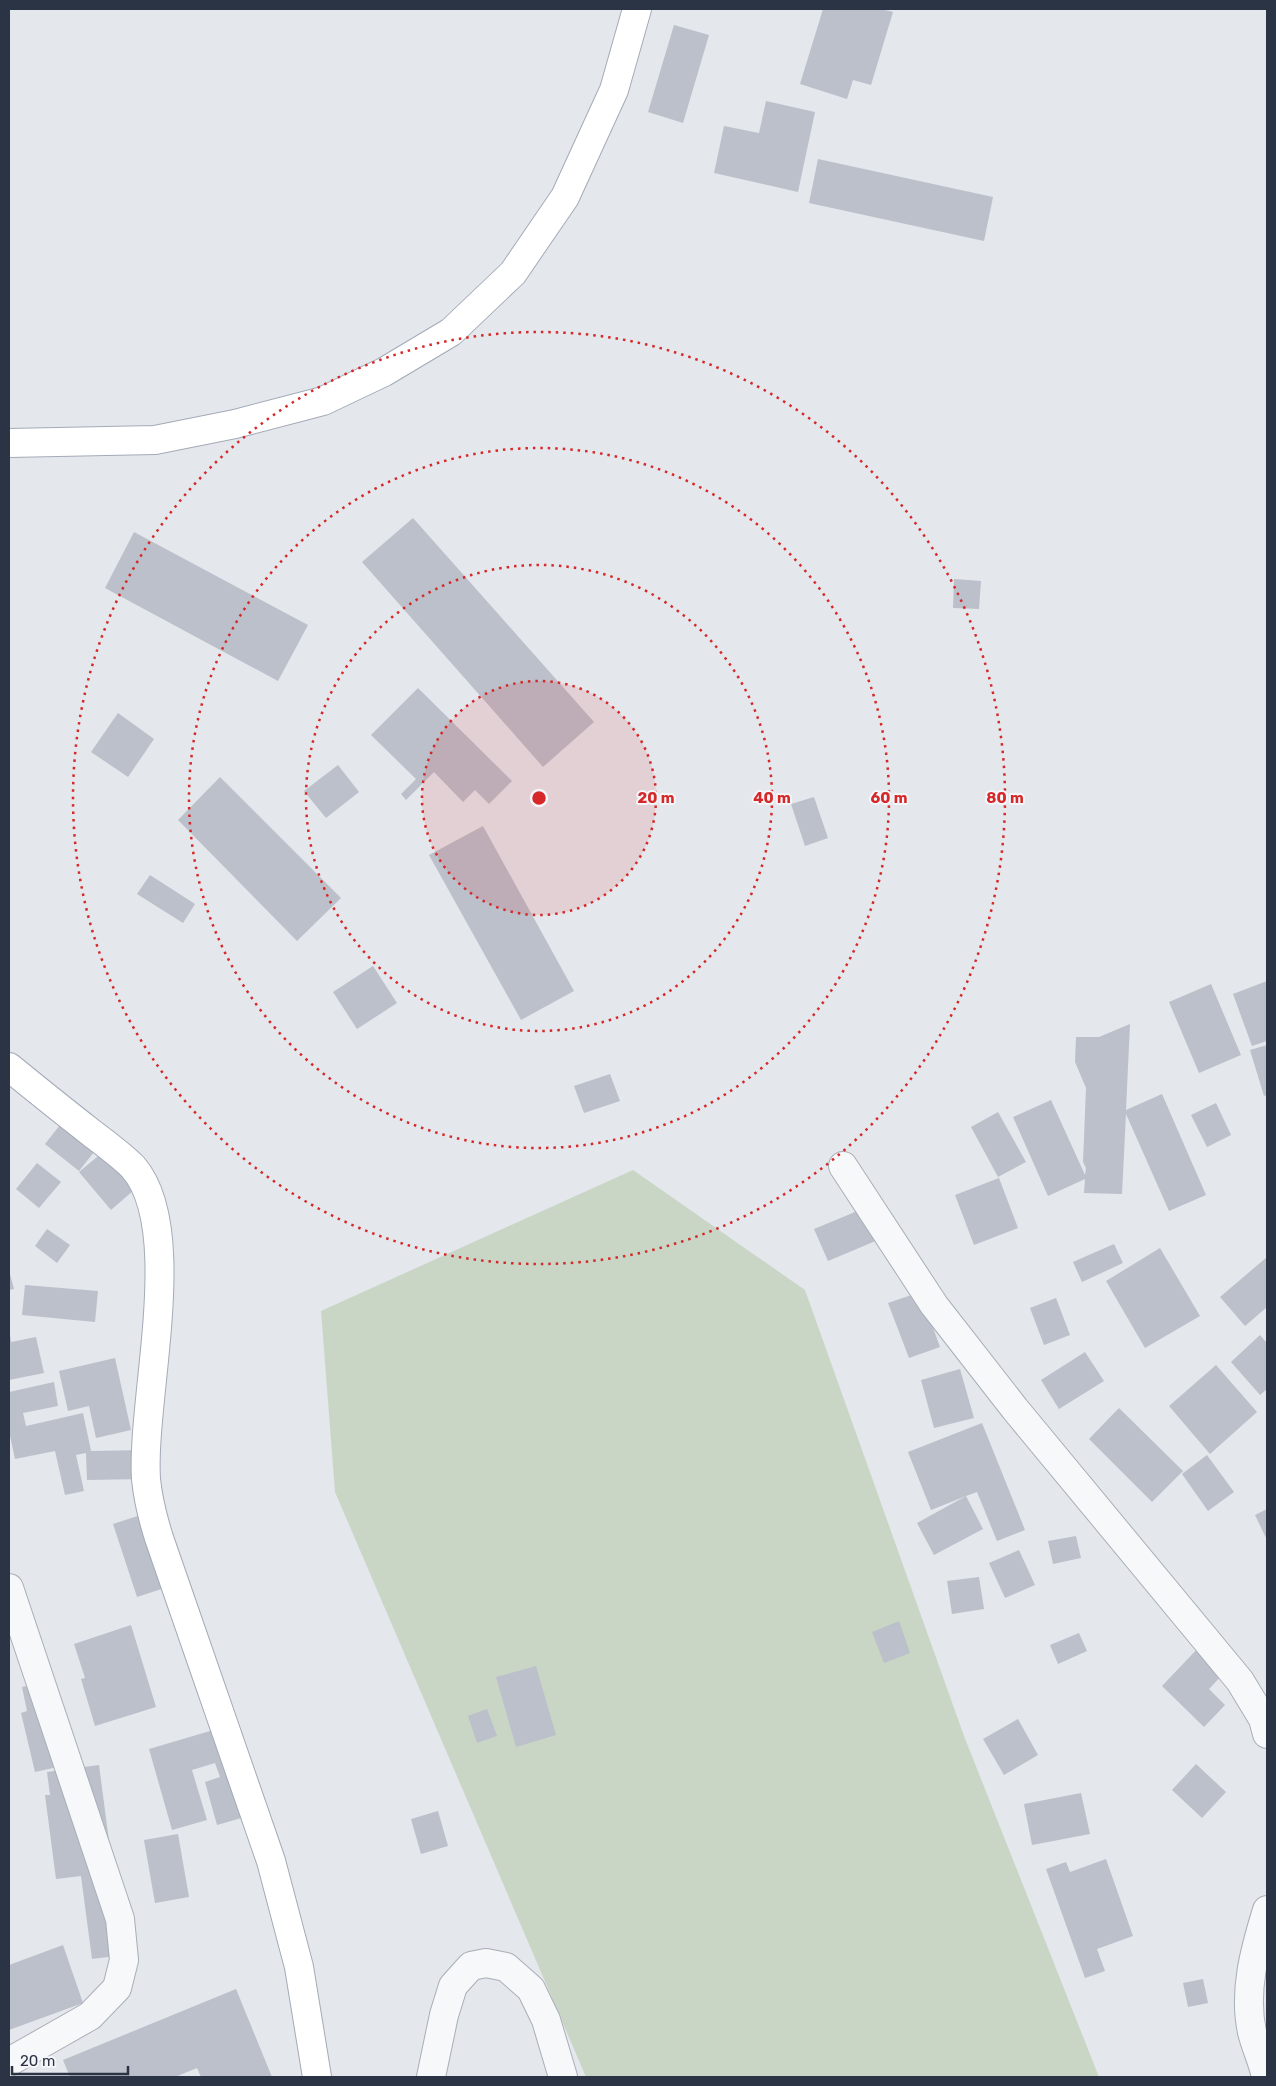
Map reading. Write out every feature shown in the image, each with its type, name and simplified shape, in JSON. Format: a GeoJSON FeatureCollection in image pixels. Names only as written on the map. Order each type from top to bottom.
{"type":"FeatureCollection","features":[{"type":"Feature","properties":{"kind":"main road"},"geometry":{"type":"LineString","coordinates":[[9,443],[155,440],[235,424],[323,401],[384,372],[451,332],[513,273],[565,196],[614,90],[637,9]]}},
{"type":"Feature","properties":{"kind":"main road"},"geometry":{"type":"LineString","coordinates":[[9,1068],[133,1168],[150,1196],[156,1221],[159,1252],[158,1296],[146,1478],[150,1505],[159,1538],[271,1861],[299,1967],[317,2077]]}},
{"type":"Feature","properties":{"kind":"street"},"geometry":{"type":"LineString","coordinates":[[843,1166],[934,1305],[1015,1409],[1240,1681],[1263,1719],[1267,1734]]}},
{"type":"Feature","properties":{"kind":"street"},"geometry":{"type":"LineString","coordinates":[[9,1588],[120,1919],[124,1960],[117,1988],[90,2016],[9,2062]]}},
{"type":"Feature","properties":{"kind":"street"},"geometry":{"type":"LineString","coordinates":[[1266,2077],[1252,2032],[1249,2005],[1251,1970],[1267,1910]]}},
{"type":"Feature","properties":{"kind":"street"},"geometry":{"type":"LineString","coordinates":[[432,2077],[444,2014],[453,1986],[471,1966],[486,1963],[506,1967],[531,1989],[546,2020],[563,2077]]}},
{"type":"Feature","properties":{"kind":"green space"},"geometry":{"type":"Polygon","coordinates":[[[633,1170],[805,1290],[964,1736],[1099,2077],[586,2077],[335,1492],[321,1311],[633,1170]]]}},
{"type":"Feature","properties":{"kind":"building"},"geometry":{"type":"Polygon","coordinates":[[[823,9],[881,9],[893,12],[871,85],[853,80],[847,99],[800,84],[823,9]]]}},
{"type":"Feature","properties":{"kind":"building"},"geometry":{"type":"Polygon","coordinates":[[[674,25],[709,35],[683,123],[648,112],[674,25]]]}},
{"type":"Feature","properties":{"kind":"building"},"geometry":{"type":"Polygon","coordinates":[[[766,101],[815,112],[798,192],[714,173],[724,126],[759,133],[766,101]]]}},
{"type":"Feature","properties":{"kind":"building"},"geometry":{"type":"Polygon","coordinates":[[[818,159],[993,197],[984,241],[809,203],[818,159]]]}},
{"type":"Feature","properties":{"kind":"building"},"geometry":{"type":"Polygon","coordinates":[[[413,518],[594,722],[543,767],[362,562],[413,518]]]}},
{"type":"Feature","properties":{"kind":"building"},"geometry":{"type":"Polygon","coordinates":[[[134,532],[308,625],[278,681],[105,588],[134,532]]]}},
{"type":"Feature","properties":{"kind":"building"},"geometry":{"type":"Polygon","coordinates":[[[954,579],[981,581],[979,609],[953,608],[954,579]]]}},
{"type":"Feature","properties":{"kind":"building"},"geometry":{"type":"Polygon","coordinates":[[[418,688],[512,781],[489,804],[475,790],[463,802],[434,772],[406,800],[401,794],[416,779],[371,735],[418,688]]]}},
{"type":"Feature","properties":{"kind":"building"},"geometry":{"type":"Polygon","coordinates":[[[118,713],[154,739],[128,777],[91,752],[118,713]]]}},
{"type":"Feature","properties":{"kind":"building"},"geometry":{"type":"Polygon","coordinates":[[[338,765],[359,792],[326,818],[304,791],[338,765]]]}},
{"type":"Feature","properties":{"kind":"building"},"geometry":{"type":"Polygon","coordinates":[[[220,777],[341,898],[297,941],[178,820],[220,777]]]}},
{"type":"Feature","properties":{"kind":"building"},"geometry":{"type":"Polygon","coordinates":[[[814,797],[828,838],[805,846],[791,804],[814,797]]]}},
{"type":"Feature","properties":{"kind":"building"},"geometry":{"type":"Polygon","coordinates":[[[483,826],[574,991],[521,1020],[429,855],[483,826]]]}},
{"type":"Feature","properties":{"kind":"building"},"geometry":{"type":"Polygon","coordinates":[[[150,875],[195,904],[183,923],[137,894],[150,875]]]}},
{"type":"Feature","properties":{"kind":"building"},"geometry":{"type":"Polygon","coordinates":[[[373,966],[397,1003],[357,1029],[333,992],[373,966]]]}},
{"type":"Feature","properties":{"kind":"building"},"geometry":{"type":"Polygon","coordinates":[[[1267,981],[1267,1041],[1252,1046],[1233,994],[1267,981]]]}},
{"type":"Feature","properties":{"kind":"building"},"geometry":{"type":"Polygon","coordinates":[[[1211,984],[1241,1055],[1199,1073],[1169,1002],[1211,984]]]}},
{"type":"Feature","properties":{"kind":"building"},"geometry":{"type":"Polygon","coordinates":[[[1130,1024],[1126,1110],[1162,1094],[1206,1195],[1169,1211],[1126,1114],[1122,1194],[1084,1193],[1085,1179],[1048,1196],[1013,1117],[1051,1100],[1085,1175],[1086,1168],[1083,1162],[1086,1088],[1075,1062],[1076,1037],[1099,1037],[1130,1024]]]}},
{"type":"Feature","properties":{"kind":"building"},"geometry":{"type":"Polygon","coordinates":[[[1267,1045],[1267,1095],[1264,1096],[1250,1050],[1267,1045]]]}},
{"type":"Feature","properties":{"kind":"building"},"geometry":{"type":"Polygon","coordinates":[[[610,1074],[620,1101],[584,1113],[574,1086],[610,1074]]]}},
{"type":"Feature","properties":{"kind":"building"},"geometry":{"type":"Polygon","coordinates":[[[1216,1103],[1231,1135],[1207,1147],[1191,1115],[1216,1103]]]}},
{"type":"Feature","properties":{"kind":"building"},"geometry":{"type":"Polygon","coordinates":[[[998,1112],[1026,1162],[998,1177],[971,1127],[998,1112]]]}},
{"type":"Feature","properties":{"kind":"building"},"geometry":{"type":"Polygon","coordinates":[[[68,1115],[102,1142],[79,1171],[45,1144],[68,1115]]]}},
{"type":"Feature","properties":{"kind":"building"},"geometry":{"type":"Polygon","coordinates":[[[103,1152],[134,1190],[111,1210],[79,1172],[103,1152]]]}},
{"type":"Feature","properties":{"kind":"building"},"geometry":{"type":"Polygon","coordinates":[[[37,1163],[61,1182],[39,1208],[16,1189],[37,1163]]]}},
{"type":"Feature","properties":{"kind":"building"},"geometry":{"type":"Polygon","coordinates":[[[999,1178],[1018,1228],[974,1245],[955,1195],[999,1178]]]}},
{"type":"Feature","properties":{"kind":"building"},"geometry":{"type":"Polygon","coordinates":[[[872,1205],[885,1237],[828,1261],[814,1229],[872,1205]]]}},
{"type":"Feature","properties":{"kind":"building"},"geometry":{"type":"Polygon","coordinates":[[[47,1229],[70,1245],[57,1263],[35,1246],[47,1229]]]}},
{"type":"Feature","properties":{"kind":"building"},"geometry":{"type":"Polygon","coordinates":[[[1114,1244],[1123,1263],[1082,1282],[1073,1262],[1114,1244]]]}},
{"type":"Feature","properties":{"kind":"building"},"geometry":{"type":"Polygon","coordinates":[[[1160,1248],[1200,1316],[1145,1348],[1106,1281],[1160,1248]]]}},
{"type":"Feature","properties":{"kind":"building"},"geometry":{"type":"Polygon","coordinates":[[[1267,1257],[1267,1307],[1245,1326],[1220,1297],[1267,1257]]]}},
{"type":"Feature","properties":{"kind":"building"},"geometry":{"type":"Polygon","coordinates":[[[9,1270],[14,1289],[9,1290],[9,1270]]]}},
{"type":"Feature","properties":{"kind":"building"},"geometry":{"type":"Polygon","coordinates":[[[25,1285],[98,1291],[95,1322],[22,1315],[25,1285]]]}},
{"type":"Feature","properties":{"kind":"building"},"geometry":{"type":"Polygon","coordinates":[[[920,1292],[940,1347],[909,1358],[888,1303],[920,1292]]]}},
{"type":"Feature","properties":{"kind":"building"},"geometry":{"type":"Polygon","coordinates":[[[1056,1298],[1070,1335],[1044,1345],[1030,1308],[1056,1298]]]}},
{"type":"Feature","properties":{"kind":"building"},"geometry":{"type":"Polygon","coordinates":[[[10,1334],[11,1342],[36,1337],[44,1373],[9,1380],[10,1334]]]}},
{"type":"Feature","properties":{"kind":"building"},"geometry":{"type":"Polygon","coordinates":[[[1260,1335],[1267,1343],[1267,1389],[1260,1395],[1231,1362],[1260,1335]]]}},
{"type":"Feature","properties":{"kind":"building"},"geometry":{"type":"Polygon","coordinates":[[[1085,1352],[1104,1381],[1059,1409],[1041,1380],[1085,1352]]]}},
{"type":"Feature","properties":{"kind":"building"},"geometry":{"type":"Polygon","coordinates":[[[115,1358],[131,1430],[96,1438],[89,1406],[68,1411],[59,1371],[115,1358]]]}},
{"type":"Feature","properties":{"kind":"building"},"geometry":{"type":"Polygon","coordinates":[[[1216,1365],[1257,1412],[1210,1454],[1169,1406],[1216,1365]]]}},
{"type":"Feature","properties":{"kind":"building"},"geometry":{"type":"Polygon","coordinates":[[[960,1369],[974,1418],[934,1428],[921,1380],[960,1369]]]}},
{"type":"Feature","properties":{"kind":"building"},"geometry":{"type":"Polygon","coordinates":[[[54,1382],[58,1406],[23,1413],[26,1426],[83,1413],[91,1451],[144,1450],[145,1479],[87,1480],[86,1453],[76,1455],[84,1491],[65,1495],[55,1451],[15,1459],[9,1431],[9,1392],[54,1382]]]}},
{"type":"Feature","properties":{"kind":"building"},"geometry":{"type":"Polygon","coordinates":[[[1119,1408],[1183,1471],[1152,1502],[1089,1439],[1119,1408]]]}},
{"type":"Feature","properties":{"kind":"building"},"geometry":{"type":"Polygon","coordinates":[[[982,1423],[1025,1530],[997,1541],[977,1492],[931,1510],[908,1452],[982,1423]]]}},
{"type":"Feature","properties":{"kind":"building"},"geometry":{"type":"Polygon","coordinates":[[[1207,1455],[1234,1492],[1208,1511],[1182,1474],[1207,1455]]]}},
{"type":"Feature","properties":{"kind":"building"},"geometry":{"type":"Polygon","coordinates":[[[966,1496],[983,1529],[934,1555],[917,1523],[966,1496]]]}},
{"type":"Feature","properties":{"kind":"building"},"geometry":{"type":"Polygon","coordinates":[[[1267,1509],[1267,1540],[1255,1515],[1267,1509]]]}},
{"type":"Feature","properties":{"kind":"building"},"geometry":{"type":"Polygon","coordinates":[[[153,1511],[177,1584],[137,1597],[113,1524],[153,1511]]]}},
{"type":"Feature","properties":{"kind":"building"},"geometry":{"type":"Polygon","coordinates":[[[1076,1536],[1081,1558],[1053,1564],[1048,1541],[1076,1536]]]}},
{"type":"Feature","properties":{"kind":"building"},"geometry":{"type":"Polygon","coordinates":[[[1019,1550],[1035,1585],[1005,1598],[989,1563],[1019,1550]]]}},
{"type":"Feature","properties":{"kind":"building"},"geometry":{"type":"Polygon","coordinates":[[[979,1577],[984,1609],[952,1614],[947,1581],[979,1577]]]}},
{"type":"Feature","properties":{"kind":"building"},"geometry":{"type":"Polygon","coordinates":[[[899,1621],[910,1653],[884,1663],[872,1632],[899,1621]]]}},
{"type":"Feature","properties":{"kind":"building"},"geometry":{"type":"Polygon","coordinates":[[[131,1625],[156,1707],[95,1726],[81,1679],[85,1678],[74,1644],[131,1625]]]}},
{"type":"Feature","properties":{"kind":"building"},"geometry":{"type":"Polygon","coordinates":[[[1079,1633],[1087,1651],[1058,1664],[1050,1645],[1079,1633]]]}},
{"type":"Feature","properties":{"kind":"building"},"geometry":{"type":"Polygon","coordinates":[[[1200,1646],[1225,1672],[1209,1689],[1225,1705],[1204,1727],[1162,1686],[1200,1646]]]}},
{"type":"Feature","properties":{"kind":"building"},"geometry":{"type":"Polygon","coordinates":[[[536,1666],[556,1735],[516,1747],[496,1677],[536,1666]]]}},
{"type":"Feature","properties":{"kind":"building"},"geometry":{"type":"Polygon","coordinates":[[[52,1680],[71,1764],[35,1772],[21,1713],[27,1711],[22,1687],[52,1680]]]}},
{"type":"Feature","properties":{"kind":"building"},"geometry":{"type":"Polygon","coordinates":[[[487,1709],[497,1736],[477,1743],[468,1716],[487,1709]]]}},
{"type":"Feature","properties":{"kind":"building"},"geometry":{"type":"Polygon","coordinates":[[[1018,1719],[1038,1755],[1004,1775],[983,1739],[1018,1719]]]}},
{"type":"Feature","properties":{"kind":"building"},"geometry":{"type":"Polygon","coordinates":[[[227,1726],[252,1815],[217,1825],[205,1782],[220,1777],[215,1763],[192,1770],[207,1820],[172,1830],[149,1749],[227,1726]]]}},
{"type":"Feature","properties":{"kind":"building"},"geometry":{"type":"Polygon","coordinates":[[[1196,1764],[1226,1792],[1202,1818],[1172,1790],[1196,1764]]]}},
{"type":"Feature","properties":{"kind":"building"},"geometry":{"type":"Polygon","coordinates":[[[99,1765],[124,1955],[92,1959],[81,1876],[56,1879],[45,1795],[50,1795],[47,1772],[99,1765]]]}},
{"type":"Feature","properties":{"kind":"building"},"geometry":{"type":"Polygon","coordinates":[[[1081,1793],[1090,1834],[1032,1845],[1024,1804],[1081,1793]]]}},
{"type":"Feature","properties":{"kind":"building"},"geometry":{"type":"Polygon","coordinates":[[[438,1811],[448,1846],[421,1854],[411,1819],[438,1811]]]}},
{"type":"Feature","properties":{"kind":"building"},"geometry":{"type":"Polygon","coordinates":[[[178,1834],[189,1897],[155,1903],[144,1840],[178,1834]]]}},
{"type":"Feature","properties":{"kind":"building"},"geometry":{"type":"Polygon","coordinates":[[[1106,1859],[1133,1936],[1097,1949],[1105,1971],[1085,1978],[1046,1869],[1066,1862],[1070,1872],[1106,1859]]]}},
{"type":"Feature","properties":{"kind":"building"},"geometry":{"type":"Polygon","coordinates":[[[63,1945],[83,2003],[9,2030],[9,1965],[63,1945]]]}},
{"type":"Feature","properties":{"kind":"building"},"geometry":{"type":"Polygon","coordinates":[[[1203,1979],[1208,2003],[1188,2007],[1183,1983],[1203,1979]]]}},
{"type":"Feature","properties":{"kind":"building"},"geometry":{"type":"Polygon","coordinates":[[[236,1989],[272,2077],[201,2077],[197,2068],[175,2077],[70,2077],[63,2060],[236,1989]]]}}]}
